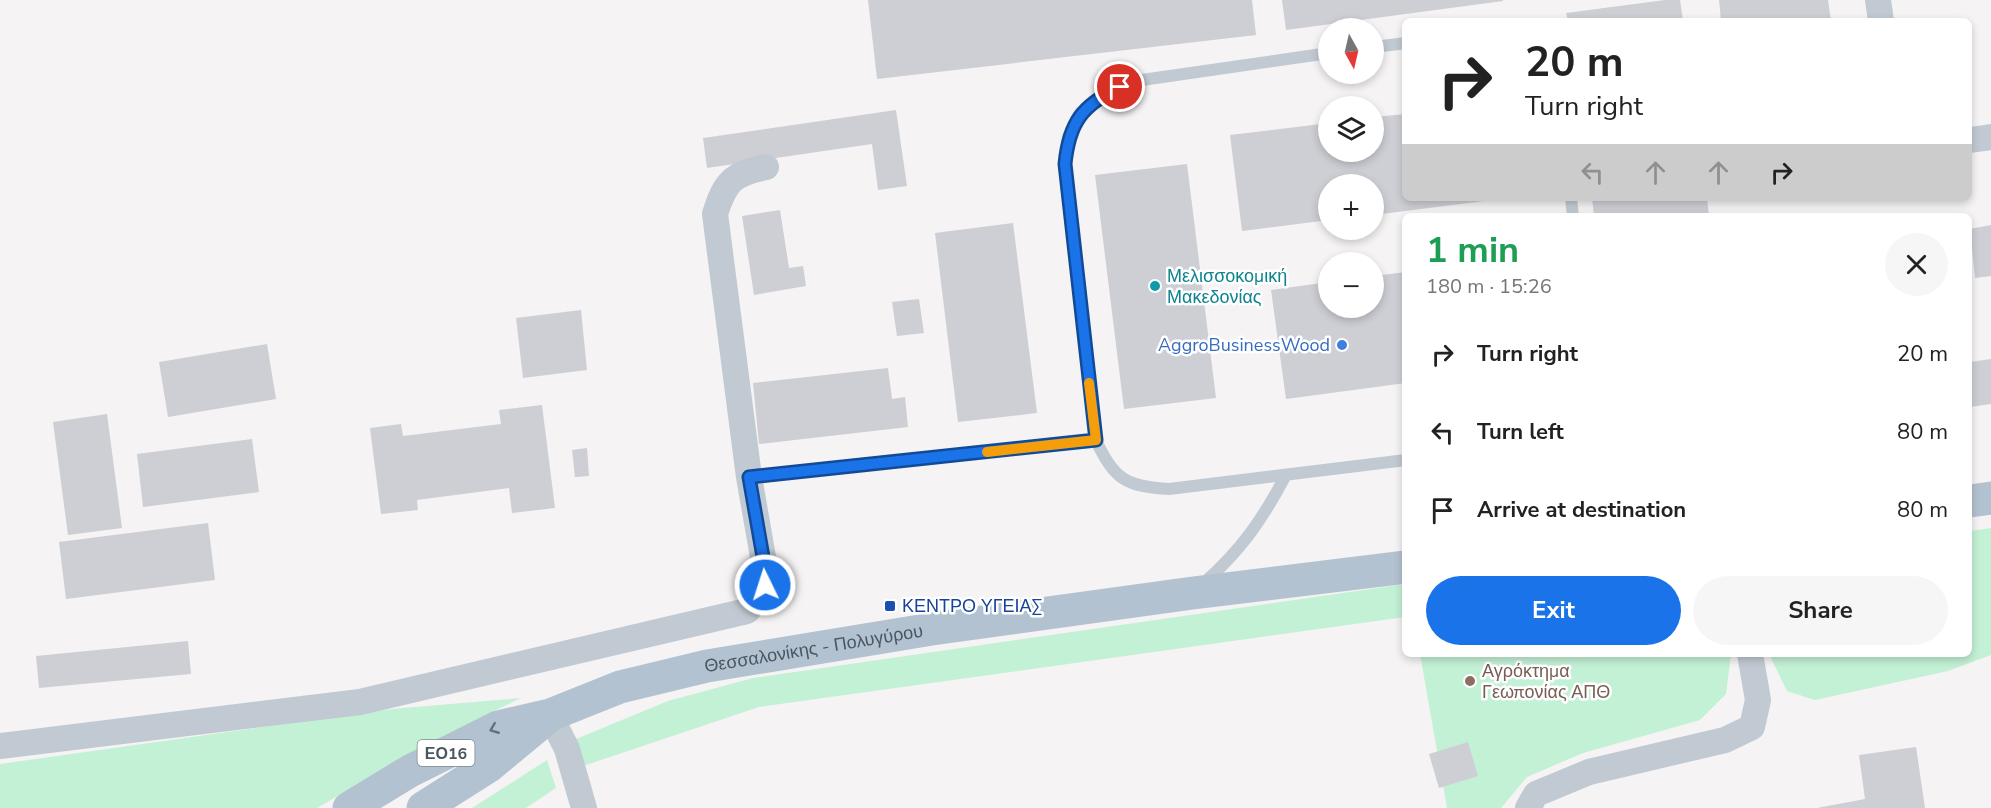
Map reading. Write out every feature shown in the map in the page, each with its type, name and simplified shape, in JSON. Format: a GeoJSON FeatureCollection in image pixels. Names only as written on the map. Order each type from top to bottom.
{"type":"FeatureCollection","features":[{"type":"Feature","properties":{"kind":"main road"},"geometry":{"type":"LineString","coordinates":[[1972,501],[1991,498]]}},
{"type":"Feature","properties":{"kind":"main road","name":"Θεσσαλονίκης - Πολυγύρου"},"geometry":{"type":"LineString","coordinates":[[349,808],[410,771],[498,727],[550,715],[620,687],[718,663],[794,649],[1193,593],[1402,567]]}},
{"type":"Feature","properties":{"kind":"main road","name":"Θεσσαλονίκης - Πολυγύρου"},"geometry":{"type":"LineString","coordinates":[[423,808],[489,766],[550,715]]}},
{"type":"Feature","properties":{"kind":"street"},"geometry":{"type":"LineString","coordinates":[[1878,0],[1881,18]]}},
{"type":"Feature","properties":{"kind":"street"},"geometry":{"type":"LineString","coordinates":[[1972,140],[1991,137]]}},
{"type":"Feature","properties":{"kind":"street"},"geometry":{"type":"LineString","coordinates":[[0,746],[360,702],[747,611],[758,599],[766,574],[749,477],[716,214],[724,187],[743,172],[766,167]]}},
{"type":"Feature","properties":{"kind":"street"},"geometry":{"type":"LineString","coordinates":[[1528,808],[1536,794],[1589,772],[1725,740],[1752,727],[1758,700],[1751,657]]}},
{"type":"Feature","properties":{"kind":"street"},"geometry":{"type":"LineString","coordinates":[[550,715],[567,749],[584,808]]}},
{"type":"Feature","properties":{"kind":"lane"},"geometry":{"type":"LineString","coordinates":[[1384,46],[1402,44]]}},
{"type":"Feature","properties":{"kind":"lane"},"geometry":{"type":"LineString","coordinates":[[1318,55],[1135,81],[1104,94],[1080,113],[1068,137],[1065,164],[1096,440],[1105,462],[1122,479],[1144,488],[1169,489],[1402,460]]}},
{"type":"Feature","properties":{"kind":"lane"},"geometry":{"type":"LineString","coordinates":[[749,477],[1096,440]]}},
{"type":"Feature","properties":{"kind":"lane"},"geometry":{"type":"LineString","coordinates":[[1193,593],[1224,565],[1264,518],[1286,475]]}},
{"type":"Feature","properties":{"kind":"green space"},"geometry":{"type":"Polygon","coordinates":[[[1991,528],[1991,655],[1948,671],[1815,700],[1787,691],[1770,657],[1972,657],[1972,531],[1991,528]]]}},
{"type":"Feature","properties":{"kind":"green space"},"geometry":{"type":"Polygon","coordinates":[[[1402,584],[1402,617],[759,707],[583,766],[576,739],[668,701],[753,678],[1402,584]]]}},
{"type":"Feature","properties":{"kind":"green space"},"geometry":{"type":"Polygon","coordinates":[[[1421,657],[1731,657],[1726,694],[1700,720],[1583,753],[1527,777],[1501,808],[1447,808],[1421,657]]]}},
{"type":"Feature","properties":{"kind":"green space"},"geometry":{"type":"Polygon","coordinates":[[[521,698],[443,736],[317,808],[0,808],[0,764],[392,709],[521,698]]]}},
{"type":"Feature","properties":{"kind":"green space"},"geometry":{"type":"Polygon","coordinates":[[[547,760],[556,788],[526,808],[472,808],[547,760]]]}},
{"type":"Feature","properties":{"kind":"building"},"geometry":{"type":"Polygon","coordinates":[[[868,0],[1252,0],[1256,35],[877,79],[868,0]]]}},
{"type":"Feature","properties":{"kind":"building"},"geometry":{"type":"Polygon","coordinates":[[[1282,0],[1503,0],[1376,18],[1318,18],[1318,26],[1286,30],[1282,0]]]}},
{"type":"Feature","properties":{"kind":"building"},"geometry":{"type":"Polygon","coordinates":[[[1680,0],[1683,18],[1567,18],[1566,13],[1680,0]]]}},
{"type":"Feature","properties":{"kind":"building"},"geometry":{"type":"Polygon","coordinates":[[[1719,0],[1828,0],[1831,18],[1721,18],[1719,0]]]}},
{"type":"Feature","properties":{"kind":"building"},"geometry":{"type":"Polygon","coordinates":[[[896,110],[907,186],[878,190],[872,144],[707,168],[703,138],[896,110]]]}},
{"type":"Feature","properties":{"kind":"building"},"geometry":{"type":"Polygon","coordinates":[[[1402,114],[1402,201],[1484,201],[1384,214],[1384,174],[1318,174],[1318,221],[1242,231],[1230,135],[1318,124],[1318,162],[1384,162],[1384,116],[1402,114]]]}},
{"type":"Feature","properties":{"kind":"building","name":"Μελισσοκομική Μακεδονίας"},"geometry":{"type":"Polygon","coordinates":[[[1187,164],[1216,398],[1124,409],[1095,175],[1187,164]]]}},
{"type":"Feature","properties":{"kind":"building"},"geometry":{"type":"Polygon","coordinates":[[[1592,201],[1707,201],[1709,213],[1594,213],[1592,201]]]}},
{"type":"Feature","properties":{"kind":"building"},"geometry":{"type":"Polygon","coordinates":[[[780,210],[789,268],[803,266],[806,286],[754,295],[742,216],[780,210]]]}},
{"type":"Feature","properties":{"kind":"building"},"geometry":{"type":"Polygon","coordinates":[[[1013,223],[1037,413],[958,422],[935,233],[1013,223]]]}},
{"type":"Feature","properties":{"kind":"building"},"geometry":{"type":"Polygon","coordinates":[[[1991,225],[1991,276],[1975,278],[1972,229],[1991,225]]]}},
{"type":"Feature","properties":{"kind":"building","name":"AggroBusinessWood"},"geometry":{"type":"Polygon","coordinates":[[[1402,272],[1402,384],[1286,399],[1271,290],[1318,284],[1318,318],[1384,318],[1384,275],[1402,272]]]}},
{"type":"Feature","properties":{"kind":"building"},"geometry":{"type":"Polygon","coordinates":[[[919,299],[924,333],[897,336],[892,302],[919,299]]]}},
{"type":"Feature","properties":{"kind":"building"},"geometry":{"type":"Polygon","coordinates":[[[581,310],[587,370],[523,378],[516,318],[581,310]]]}},
{"type":"Feature","properties":{"kind":"building"},"geometry":{"type":"Polygon","coordinates":[[[267,344],[276,399],[168,417],[159,362],[267,344]]]}},
{"type":"Feature","properties":{"kind":"building"},"geometry":{"type":"Polygon","coordinates":[[[1991,359],[1991,404],[1972,407],[1972,362],[1991,359]]]}},
{"type":"Feature","properties":{"kind":"building"},"geometry":{"type":"Polygon","coordinates":[[[888,368],[892,399],[905,397],[908,427],[759,444],[753,383],[888,368]]]}},
{"type":"Feature","properties":{"kind":"building"},"geometry":{"type":"Polygon","coordinates":[[[542,405],[555,508],[512,513],[509,488],[417,500],[418,510],[381,514],[370,428],[401,424],[403,436],[501,424],[499,410],[542,405]]]}},
{"type":"Feature","properties":{"kind":"building"},"geometry":{"type":"Polygon","coordinates":[[[107,414],[122,528],[68,535],[53,422],[107,414]]]}},
{"type":"Feature","properties":{"kind":"building"},"geometry":{"type":"Polygon","coordinates":[[[252,439],[259,492],[143,507],[137,454],[252,439]]]}},
{"type":"Feature","properties":{"kind":"building"},"geometry":{"type":"Polygon","coordinates":[[[587,448],[589,476],[575,477],[572,450],[587,448]]]}},
{"type":"Feature","properties":{"kind":"building"},"geometry":{"type":"Polygon","coordinates":[[[208,523],[215,580],[66,599],[59,542],[208,523]]]}},
{"type":"Feature","properties":{"kind":"building"},"geometry":{"type":"Polygon","coordinates":[[[188,641],[191,674],[39,688],[36,656],[188,641]]]}},
{"type":"Feature","properties":{"kind":"building"},"geometry":{"type":"Polygon","coordinates":[[[1468,742],[1478,776],[1439,788],[1429,754],[1468,742]]]}},
{"type":"Feature","properties":{"kind":"building"},"geometry":{"type":"Polygon","coordinates":[[[1916,747],[1925,808],[1817,808],[1865,799],[1859,755],[1916,747]]]}},
{"type":"Feature","properties":{"kind":"slow traffic"},"geometry":{"type":"LineString","coordinates":[[987,452],[1096,440],[1089,383]]}},
{"type":"Feature","properties":{"kind":"place","name":"Μελισσοκομική Μακεδονίας"},"geometry":{"type":"Point","coordinates":[1155,286]}},
{"type":"Feature","properties":{"kind":"place","name":"AggroBusinessWood"},"geometry":{"type":"Point","coordinates":[1342,345]}},
{"type":"Feature","properties":{"kind":"place","name":"ΚΕΝΤΡΟ ΥΓΕΙΑΣ"},"geometry":{"type":"Point","coordinates":[890,606]}},
{"type":"Feature","properties":{"kind":"place","name":"Αγρόκτημα Γεωπονίας ΑΠΘ"},"geometry":{"type":"Point","coordinates":[1470,681]}},
{"type":"Feature","properties":{"kind":"route"},"geometry":{"type":"LineString","coordinates":[[765,585],[766,574],[749,477],[1096,440],[1065,164],[1068,137],[1080,113],[1104,94],[1120,87]]}}]}
